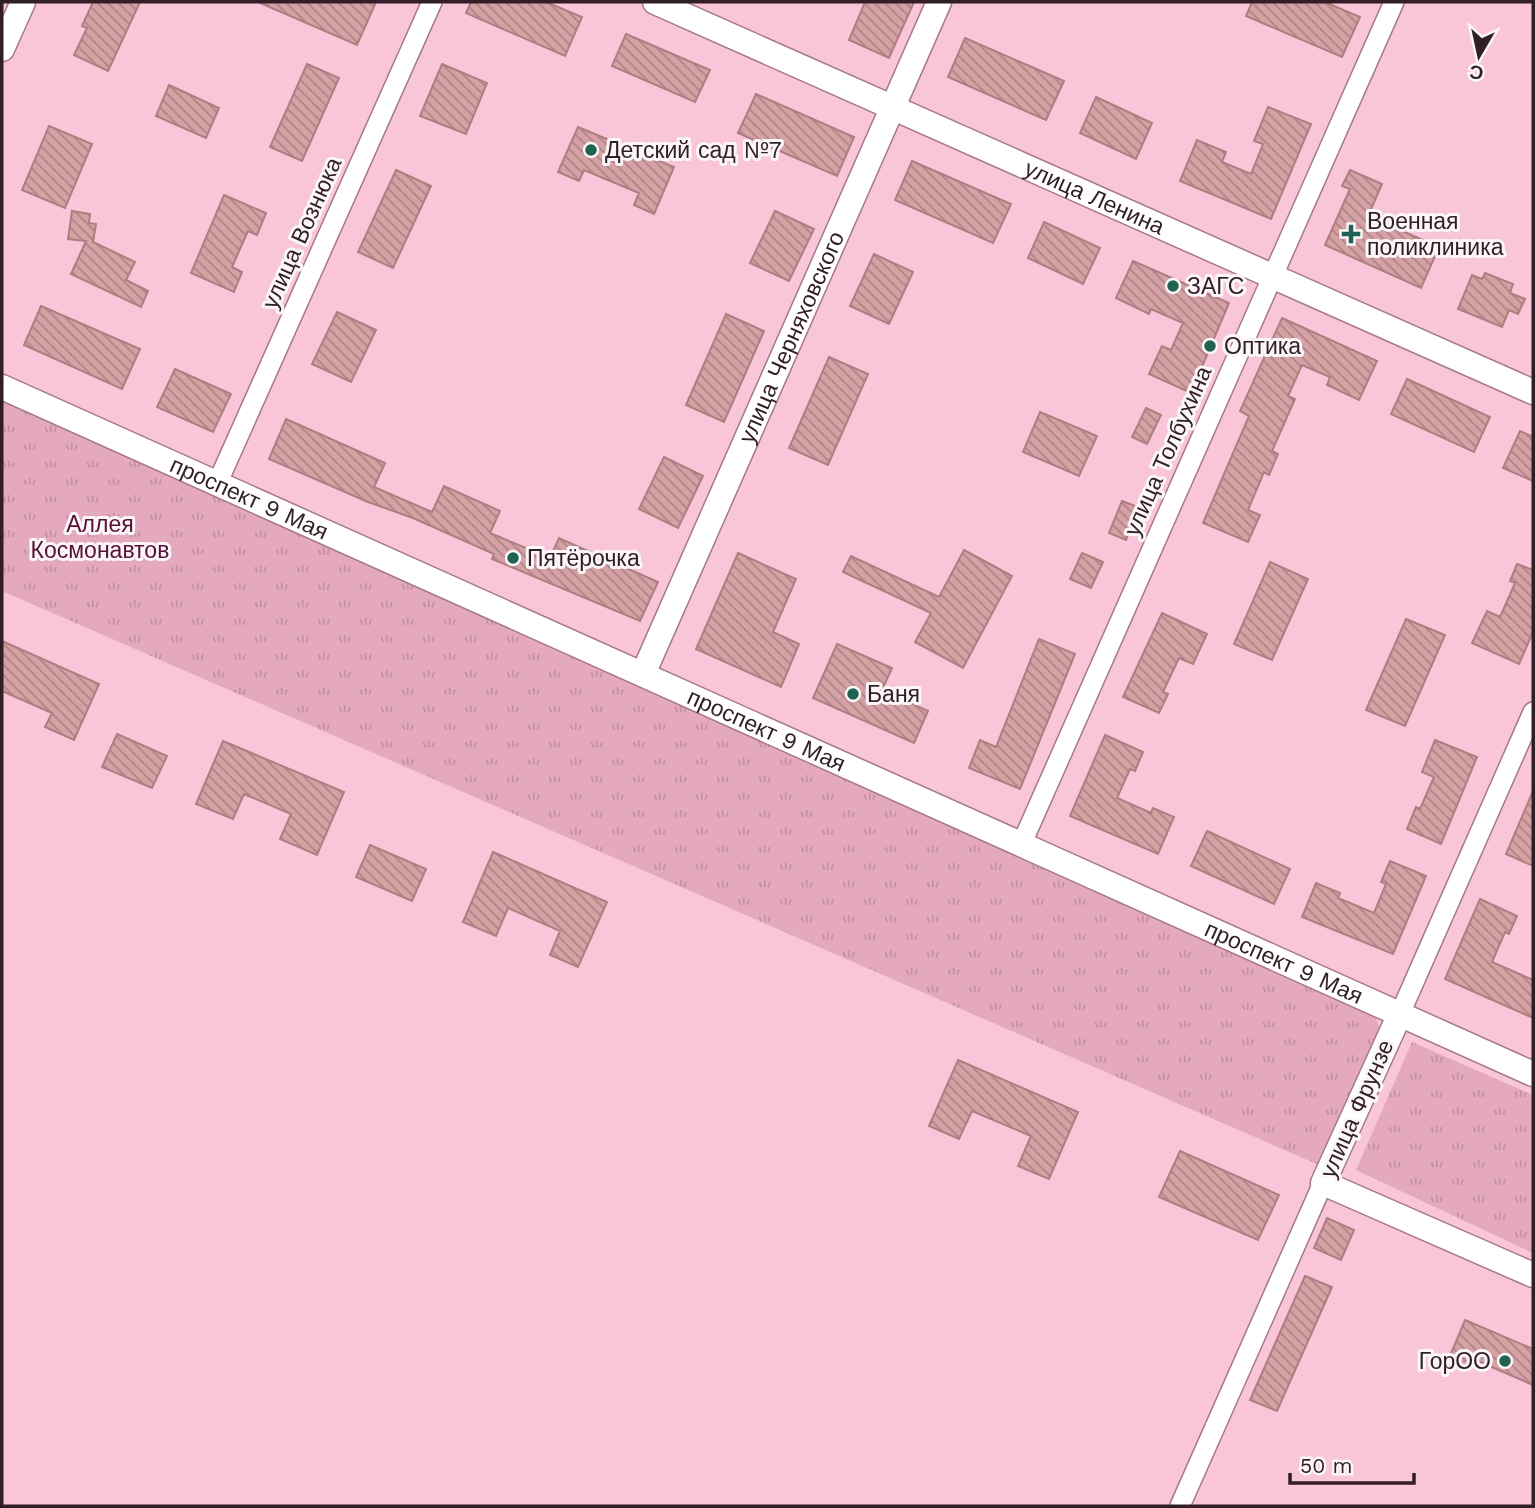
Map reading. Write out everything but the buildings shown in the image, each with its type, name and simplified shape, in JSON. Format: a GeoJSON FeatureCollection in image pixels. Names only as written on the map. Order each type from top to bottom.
{"type":"FeatureCollection","features":[{"type":"Feature","properties":{"kind":"street"},"geometry":{"type":"LineString","coordinates":[[2,49],[23,2]]}},
{"type":"Feature","properties":{"kind":"street","name":"улица Вознюка"},"geometry":{"type":"LineString","coordinates":[[217,484],[432,2]]}},
{"type":"Feature","properties":{"kind":"street","name":"улица Ленина"},"geometry":{"type":"LineString","coordinates":[[655,2],[1271,278],[1533,392]]}},
{"type":"Feature","properties":{"kind":"street","name":"улица Черняховского"},"geometry":{"type":"LineString","coordinates":[[643,674],[939,2]]}},
{"type":"Feature","properties":{"kind":"street","name":"улица Толбухина"},"geometry":{"type":"LineString","coordinates":[[1022,843],[1394,2]]}},
{"type":"Feature","properties":{"kind":"street","name":"проспект 9 Мая"},"geometry":{"type":"LineString","coordinates":[[2,387],[1533,1074]]}},
{"type":"Feature","properties":{"kind":"street","name":"улица Фрунзе"},"geometry":{"type":"LineString","coordinates":[[1180,1506],[1533,712]]}},
{"type":"Feature","properties":{"kind":"street"},"geometry":{"type":"LineString","coordinates":[[1324,1183],[1533,1275]]}},
{"type":"Feature","properties":{"kind":"green space","name":"Аллея Космонавтов"},"geometry":{"type":"Polygon","coordinates":[[[2,396],[1372,1007],[1380,1029],[1319,1165],[2,591],[2,396]]]}},
{"type":"Feature","properties":{"kind":"green space"},"geometry":{"type":"Polygon","coordinates":[[[1412,1042],[1533,1095],[1533,1253],[1356,1170],[1412,1042]]]}},
{"type":"Feature","properties":{"kind":"place","name":"Детский сад №7"},"geometry":{"type":"Point","coordinates":[591,150]}},
{"type":"Feature","properties":{"kind":"place","name":"Военная поликлиника"},"geometry":{"type":"Point","coordinates":[1351,234]}},
{"type":"Feature","properties":{"kind":"place","name":"ЗАГС"},"geometry":{"type":"Point","coordinates":[1173,286]}},
{"type":"Feature","properties":{"kind":"place","name":"Оптика"},"geometry":{"type":"Point","coordinates":[1210,346]}},
{"type":"Feature","properties":{"kind":"place","name":"Пятёрочка"},"geometry":{"type":"Point","coordinates":[513,558]}},
{"type":"Feature","properties":{"kind":"place","name":"Баня"},"geometry":{"type":"Point","coordinates":[853,694]}},
{"type":"Feature","properties":{"kind":"place","name":"ГорОО"},"geometry":{"type":"Point","coordinates":[1505,1361]}}]}
